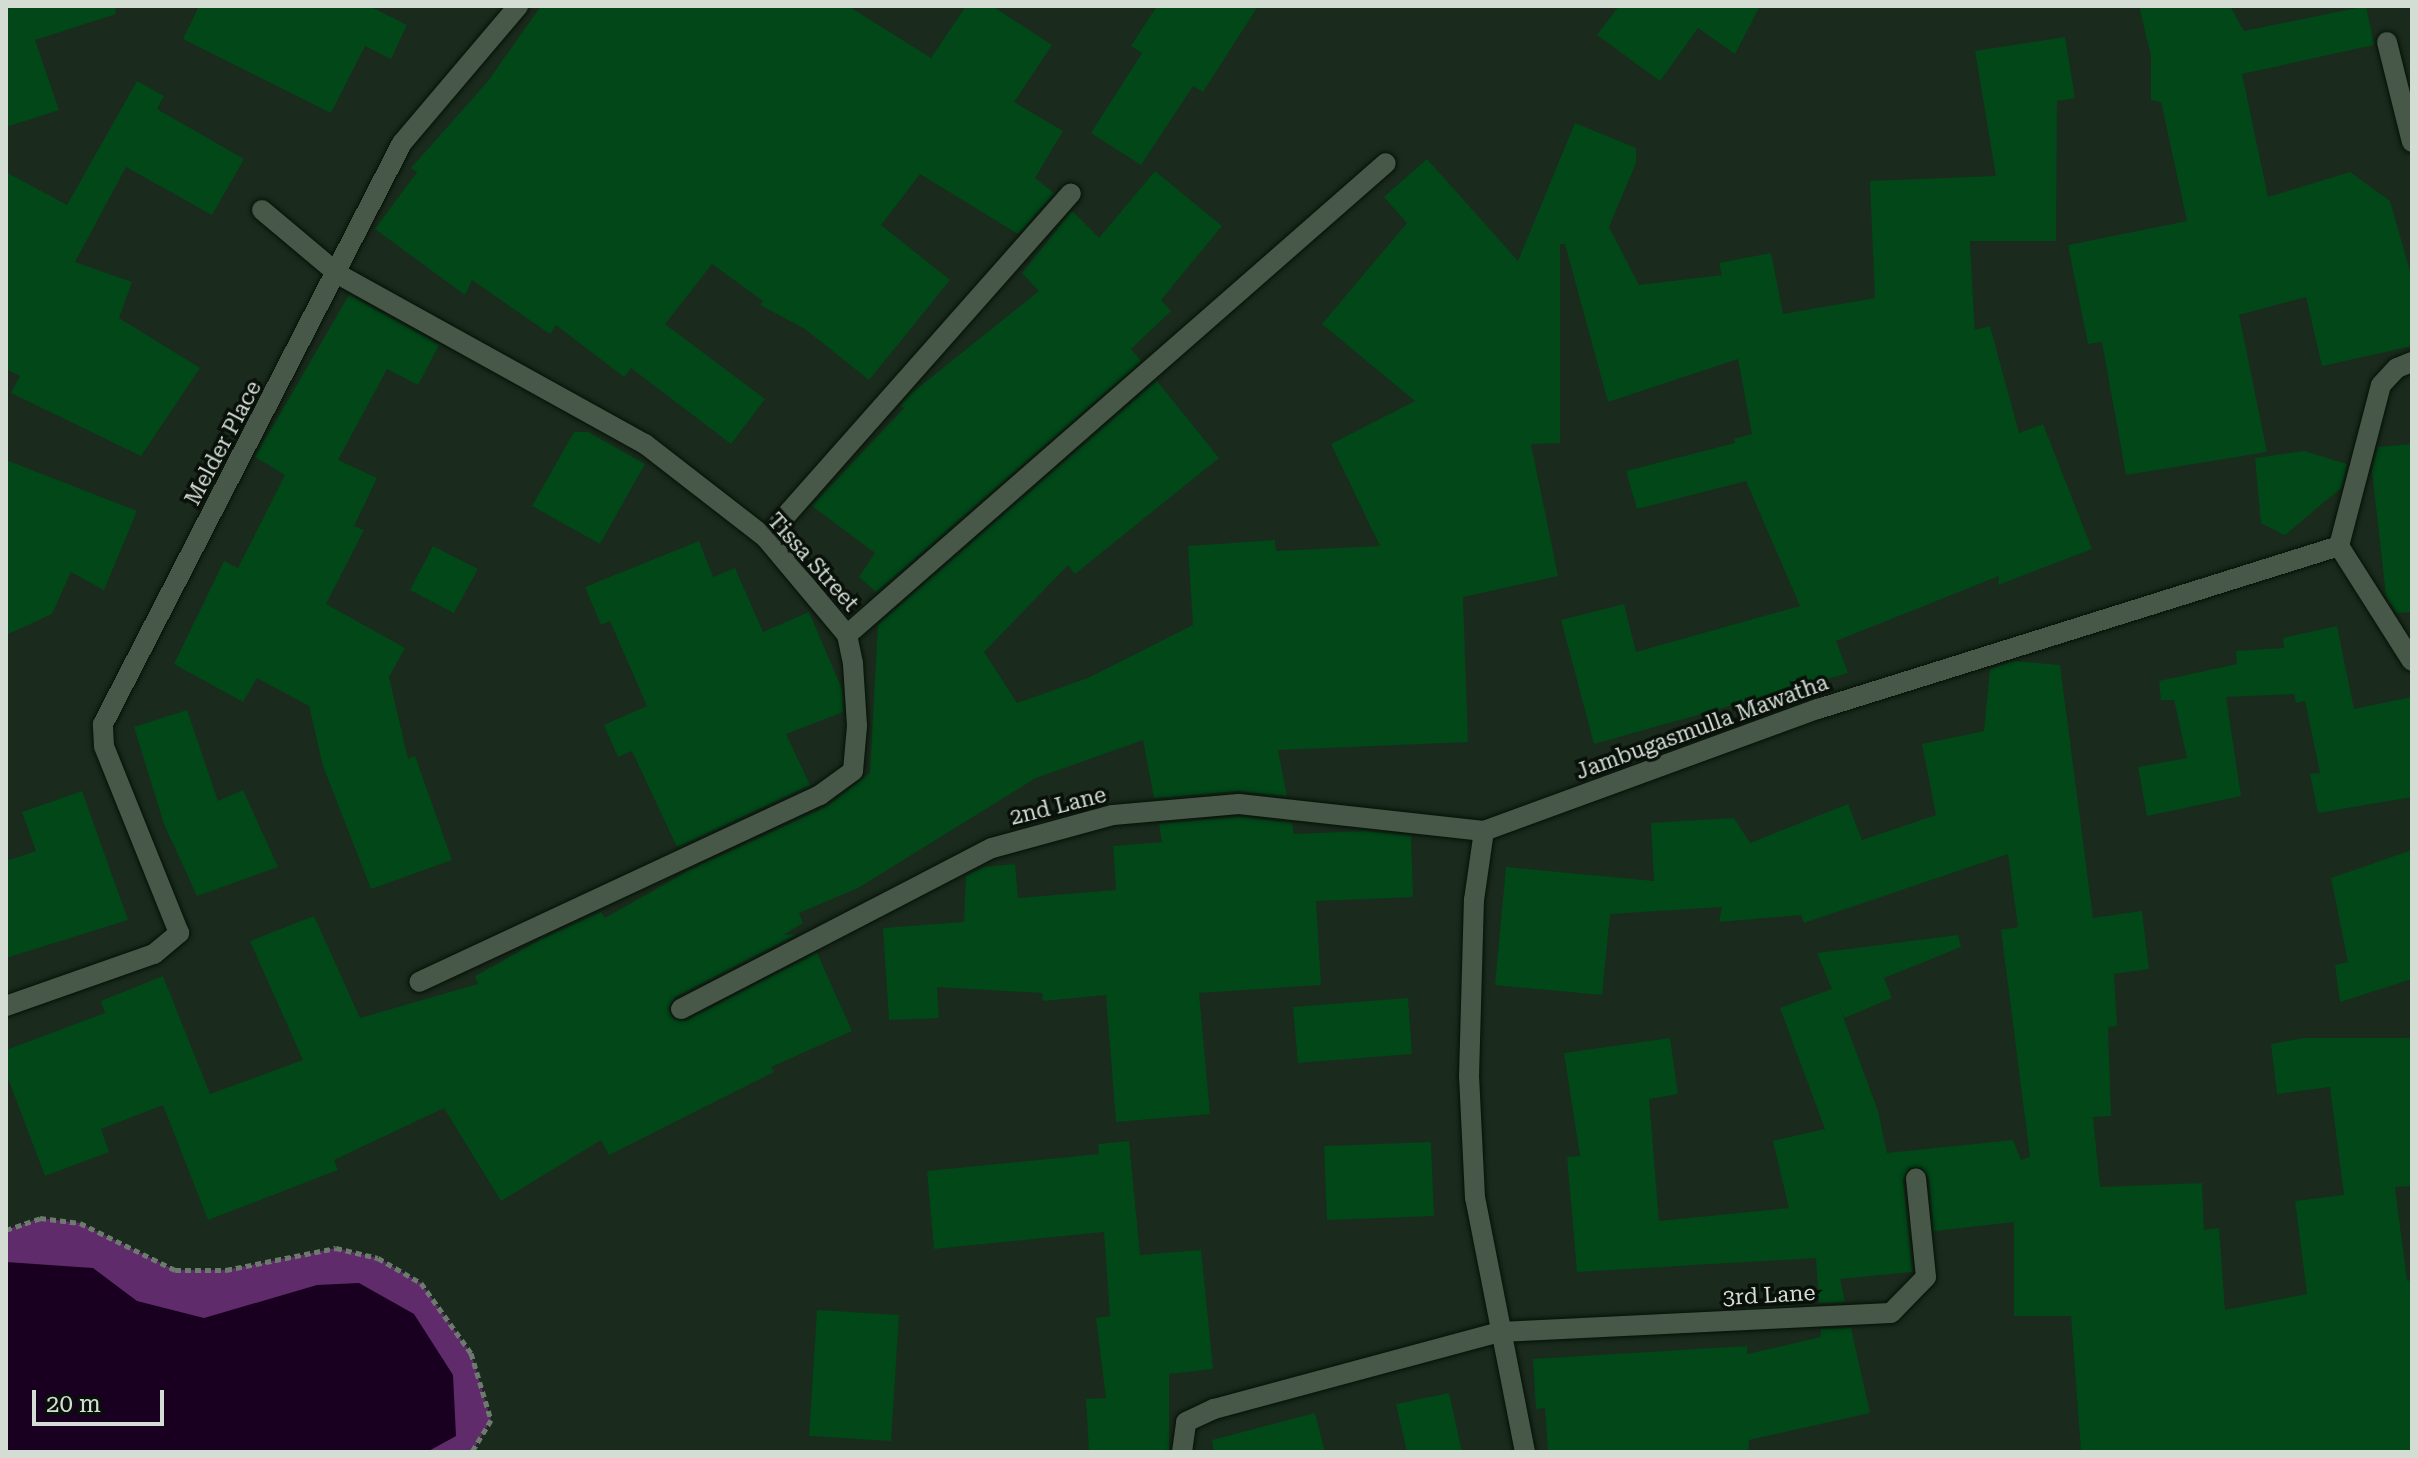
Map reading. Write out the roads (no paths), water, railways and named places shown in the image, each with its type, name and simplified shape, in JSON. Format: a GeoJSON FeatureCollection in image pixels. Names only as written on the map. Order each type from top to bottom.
{"type":"FeatureCollection","features":[{"type":"Feature","properties":{"kind":"street","name":"Melder Place"},"geometry":{"type":"LineString","coordinates":[[6,1006],[154,954],[179,933],[104,746],[103,724],[338,274],[402,143],[518,6]]}},
{"type":"Feature","properties":{"kind":"street"},"geometry":{"type":"LineString","coordinates":[[2387,42],[2412,142]]}},
{"type":"Feature","properties":{"kind":"street"},"geometry":{"type":"LineString","coordinates":[[847,635],[1386,163]]}},
{"type":"Feature","properties":{"kind":"street"},"geometry":{"type":"LineString","coordinates":[[766,538],[1071,193]]}},
{"type":"Feature","properties":{"kind":"street","name":"Tissa Street"},"geometry":{"type":"LineString","coordinates":[[262,210],[338,274],[645,444],[766,538],[847,635],[857,726],[853,771],[820,795],[419,982]]}},
{"type":"Feature","properties":{"kind":"street"},"geometry":{"type":"LineString","coordinates":[[2412,362],[2397,368],[2381,385],[2339,546],[2412,661]]}},
{"type":"Feature","properties":{"kind":"street","name":"Jambugasmulla Mawatha"},"geometry":{"type":"LineString","coordinates":[[1484,831],[1818,709],[2339,546]]}},
{"type":"Feature","properties":{"kind":"street","name":"2nd Lane"},"geometry":{"type":"LineString","coordinates":[[681,1009],[992,848],[1113,815],[1239,804],[1484,831]]}},
{"type":"Feature","properties":{"kind":"street"},"geometry":{"type":"LineString","coordinates":[[1484,831],[1474,900],[1469,1077],[1475,1198],[1525,1452]]}},
{"type":"Feature","properties":{"kind":"street","name":"3rd Lane"},"geometry":{"type":"LineString","coordinates":[[1500,1332],[1891,1313],[1926,1277],[1916,1179]]}},
{"type":"Feature","properties":{"kind":"street"},"geometry":{"type":"LineString","coordinates":[[1182,1452],[1186,1422],[1214,1409],[1500,1332]]}}]}
